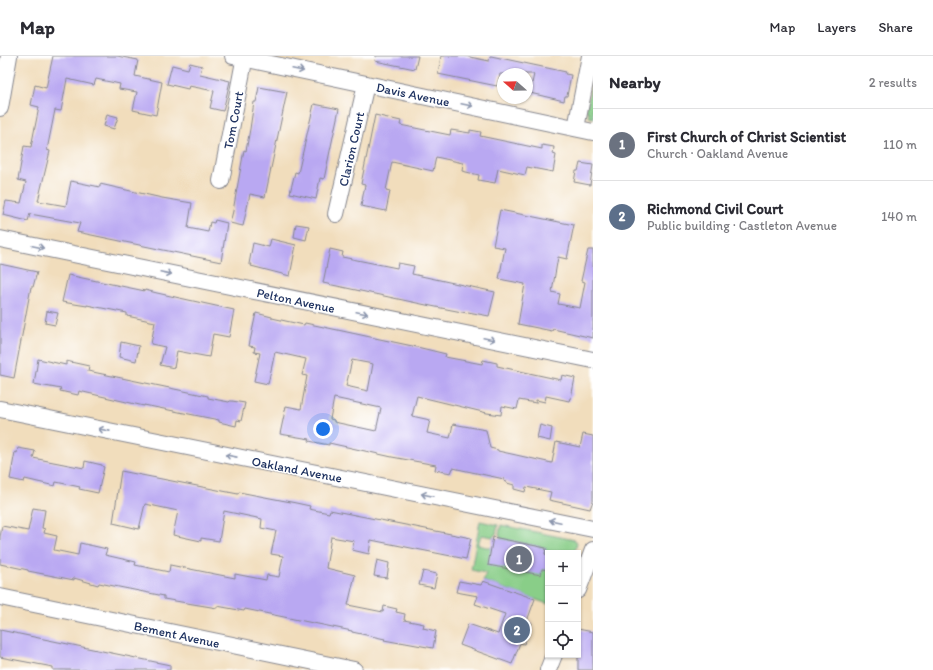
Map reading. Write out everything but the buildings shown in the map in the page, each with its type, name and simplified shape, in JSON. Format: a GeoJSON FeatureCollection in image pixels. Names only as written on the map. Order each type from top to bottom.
{"type":"FeatureCollection","features":[{"type":"Feature","properties":{"kind":"street"},"geometry":{"type":"LineString","coordinates":[[0,108],[9,56]]}},
{"type":"Feature","properties":{"kind":"street"},"geometry":{"type":"LineString","coordinates":[[576,128],[590,56]]}},
{"type":"Feature","properties":{"kind":"street","name":"Davis Avenue"},"geometry":{"type":"LineString","coordinates":[[241,57],[593,132]]}},
{"type":"Feature","properties":{"kind":"street","name":"Tom Court"},"geometry":{"type":"LineString","coordinates":[[221,181],[241,57]]}},
{"type":"Feature","properties":{"kind":"street","name":"Clarion Court"},"geometry":{"type":"LineString","coordinates":[[336,214],[366,84]]}},
{"type":"Feature","properties":{"kind":"street","name":"Pelton Avenue"},"geometry":{"type":"LineString","coordinates":[[0,239],[593,360]]}},
{"type":"Feature","properties":{"kind":"street","name":"Oakland Avenue"},"geometry":{"type":"LineString","coordinates":[[0,409],[593,529]]}},
{"type":"Feature","properties":{"kind":"street"},"geometry":{"type":"LineString","coordinates":[[580,586],[593,550]]}},
{"type":"Feature","properties":{"kind":"street","name":"Bement Avenue"},"geometry":{"type":"LineString","coordinates":[[0,597],[354,670]]}},
{"type":"Feature","properties":{"kind":"street"},"geometry":{"type":"LineString","coordinates":[[548,670],[553,658]]}},
{"type":"Feature","properties":{"kind":"green space"},"geometry":{"type":"Polygon","coordinates":[[[593,74],[593,118],[588,117],[589,112],[586,111],[593,74]]]}},
{"type":"Feature","properties":{"kind":"green space"},"geometry":{"type":"Polygon","coordinates":[[[480,521],[498,525],[496,534],[493,537],[481,535],[478,545],[491,548],[541,575],[542,569],[545,570],[545,603],[483,581],[486,573],[471,570],[480,521]]]}},
{"type":"Feature","properties":{"kind":"green space"},"geometry":{"type":"Polygon","coordinates":[[[501,525],[575,540],[577,544],[575,550],[546,550],[546,548],[501,539],[499,534],[501,525]]]}},
{"type":"Feature","properties":{"kind":"place","name":"First Church of Christ Scientist"},"geometry":{"type":"Point","coordinates":[519,559]}},
{"type":"Feature","properties":{"kind":"place","name":"Richmond Civil Court"},"geometry":{"type":"Point","coordinates":[517,630]}}]}
